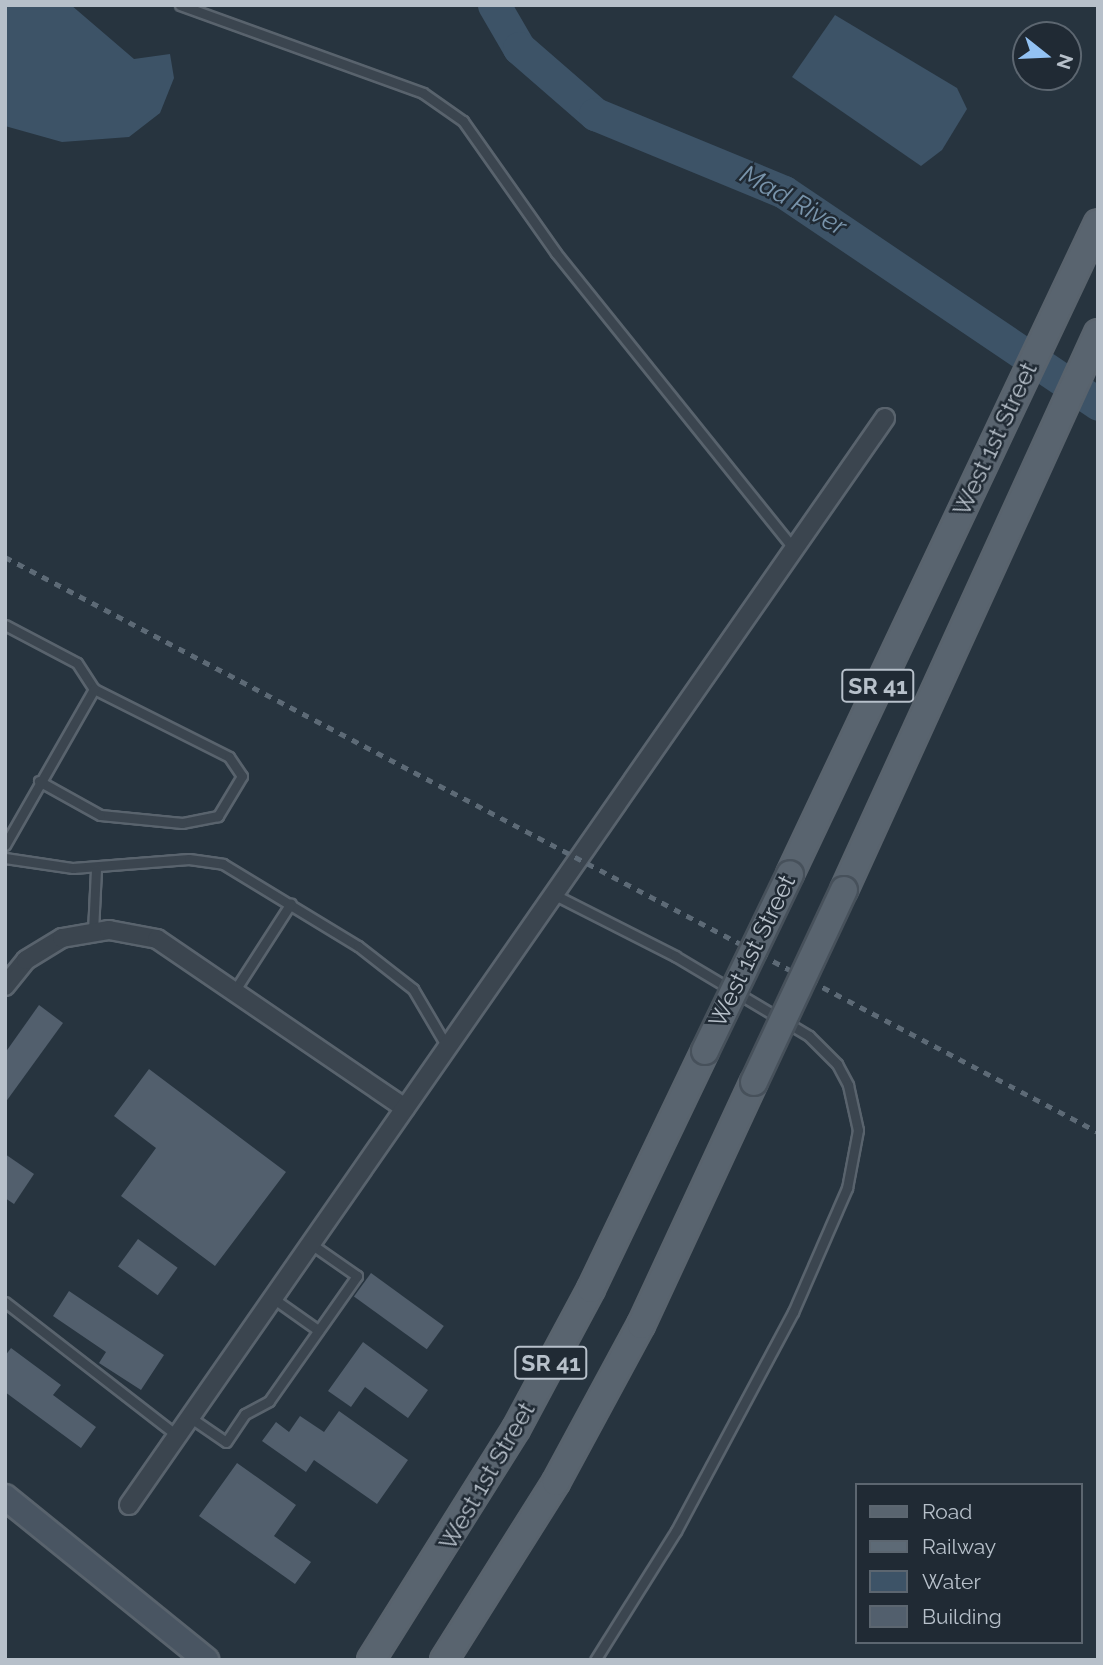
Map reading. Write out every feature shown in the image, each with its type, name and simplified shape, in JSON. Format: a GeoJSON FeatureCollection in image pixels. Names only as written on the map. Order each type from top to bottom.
{"type":"FeatureCollection","features":[{"type":"Feature","properties":{"kind":"main road","name":"West 1st Street"},"geometry":{"type":"LineString","coordinates":[[371,1660],[516,1429],[591,1289],[1098,223]]}},
{"type":"Feature","properties":{"kind":"main road","name":"West 1st Street"},"geometry":{"type":"LineString","coordinates":[[444,1660],[542,1506],[628,1349],[1009,534],[1098,332]]}},
{"type":"Feature","properties":{"kind":"main road"},"geometry":{"type":"LineString","coordinates":[[5,1497],[206,1660]]}},
{"type":"Feature","properties":{"kind":"street"},"geometry":{"type":"LineString","coordinates":[[129,1505],[885,418]]}},
{"type":"Feature","properties":{"kind":"street"},"geometry":{"type":"LineString","coordinates":[[5,986],[44,947],[93,931],[157,939],[405,1108]]}},
{"type":"Feature","properties":{"kind":"lane"},"geometry":{"type":"LineString","coordinates":[[180,5],[423,93],[463,121],[556,253],[795,550]]}},
{"type":"Feature","properties":{"kind":"lane"},"geometry":{"type":"LineString","coordinates":[[5,625],[77,663],[93,689],[229,757],[242,768],[236,786],[218,816],[182,823],[100,815],[39,781]]}},
{"type":"Feature","properties":{"kind":"lane"},"geometry":{"type":"LineString","coordinates":[[5,845],[93,689]]}},
{"type":"Feature","properties":{"kind":"lane"},"geometry":{"type":"LineString","coordinates":[[5,858],[96,869],[189,859],[223,864],[291,904],[412,989],[448,1049]]}},
{"type":"Feature","properties":{"kind":"lane"},"geometry":{"type":"LineString","coordinates":[[93,931],[96,869]]}},
{"type":"Feature","properties":{"kind":"lane"},"geometry":{"type":"LineString","coordinates":[[555,895],[675,956],[809,1036],[848,1084],[859,1130],[847,1188],[793,1312],[676,1531],[595,1660]]}},
{"type":"Feature","properties":{"kind":"lane"},"geometry":{"type":"LineString","coordinates":[[235,990],[291,904]]}},
{"type":"Feature","properties":{"kind":"lane"},"geometry":{"type":"LineString","coordinates":[[191,1418],[226,1442],[245,1414],[269,1401],[356,1276],[311,1244]]}},
{"type":"Feature","properties":{"kind":"lane"},"geometry":{"type":"LineString","coordinates":[[274,1299],[318,1331]]}},
{"type":"Feature","properties":{"kind":"lane"},"geometry":{"type":"LineString","coordinates":[[5,1302],[178,1436]]}},
{"type":"Feature","properties":{"kind":"water"},"geometry":{"type":"Polygon","coordinates":[[[5,5],[71,5],[134,59],[170,54],[174,78],[160,113],[129,137],[62,142],[5,126],[5,5]]]}},
{"type":"Feature","properties":{"kind":"water"},"geometry":{"type":"Polygon","coordinates":[[[835,15],[957,88],[967,109],[942,150],[921,166],[792,77],[835,15]]]}},
{"type":"Feature","properties":{"kind":"building"},"geometry":{"type":"Polygon","coordinates":[[[39,1005],[63,1023],[5,1103],[5,1053],[39,1005]]]}},
{"type":"Feature","properties":{"kind":"building"},"geometry":{"type":"Polygon","coordinates":[[[149,1069],[286,1172],[215,1266],[121,1196],[156,1148],[114,1116],[149,1069]]]}},
{"type":"Feature","properties":{"kind":"building"},"geometry":{"type":"Polygon","coordinates":[[[5,1154],[34,1174],[14,1204],[5,1198],[5,1154]]]}},
{"type":"Feature","properties":{"kind":"building"},"geometry":{"type":"Polygon","coordinates":[[[138,1239],[178,1268],[158,1295],[118,1267],[138,1239]]]}},
{"type":"Feature","properties":{"kind":"building"},"geometry":{"type":"Polygon","coordinates":[[[371,1273],[444,1326],[427,1349],[354,1296],[371,1273]]]}},
{"type":"Feature","properties":{"kind":"building"},"geometry":{"type":"Polygon","coordinates":[[[69,1291],[164,1355],[141,1390],[99,1363],[106,1352],[53,1316],[69,1291]]]}},
{"type":"Feature","properties":{"kind":"building"},"geometry":{"type":"Polygon","coordinates":[[[363,1342],[428,1390],[408,1418],[365,1387],[351,1407],[328,1391],[363,1342]]]}},
{"type":"Feature","properties":{"kind":"building"},"geometry":{"type":"Polygon","coordinates":[[[11,1348],[61,1385],[53,1395],[96,1427],[81,1448],[5,1392],[5,1356],[11,1348]]]}},
{"type":"Feature","properties":{"kind":"building"},"geometry":{"type":"Polygon","coordinates":[[[339,1411],[408,1460],[377,1504],[314,1460],[306,1472],[262,1441],[276,1422],[289,1432],[300,1416],[324,1432],[339,1411]]]}},
{"type":"Feature","properties":{"kind":"building"},"geometry":{"type":"Polygon","coordinates":[[[237,1463],[296,1505],[274,1536],[311,1562],[295,1584],[199,1516],[237,1463]]]}},
{"type":"Feature","properties":{"kind":"waterway","name":"Mad River"},"geometry":{"type":"LineString","coordinates":[[494,5],[519,48],[595,114],[784,192],[1098,404]]}},
{"type":"Feature","properties":{"kind":"railway"},"geometry":{"type":"LineString","coordinates":[[5,557],[1098,1132]]}}]}
